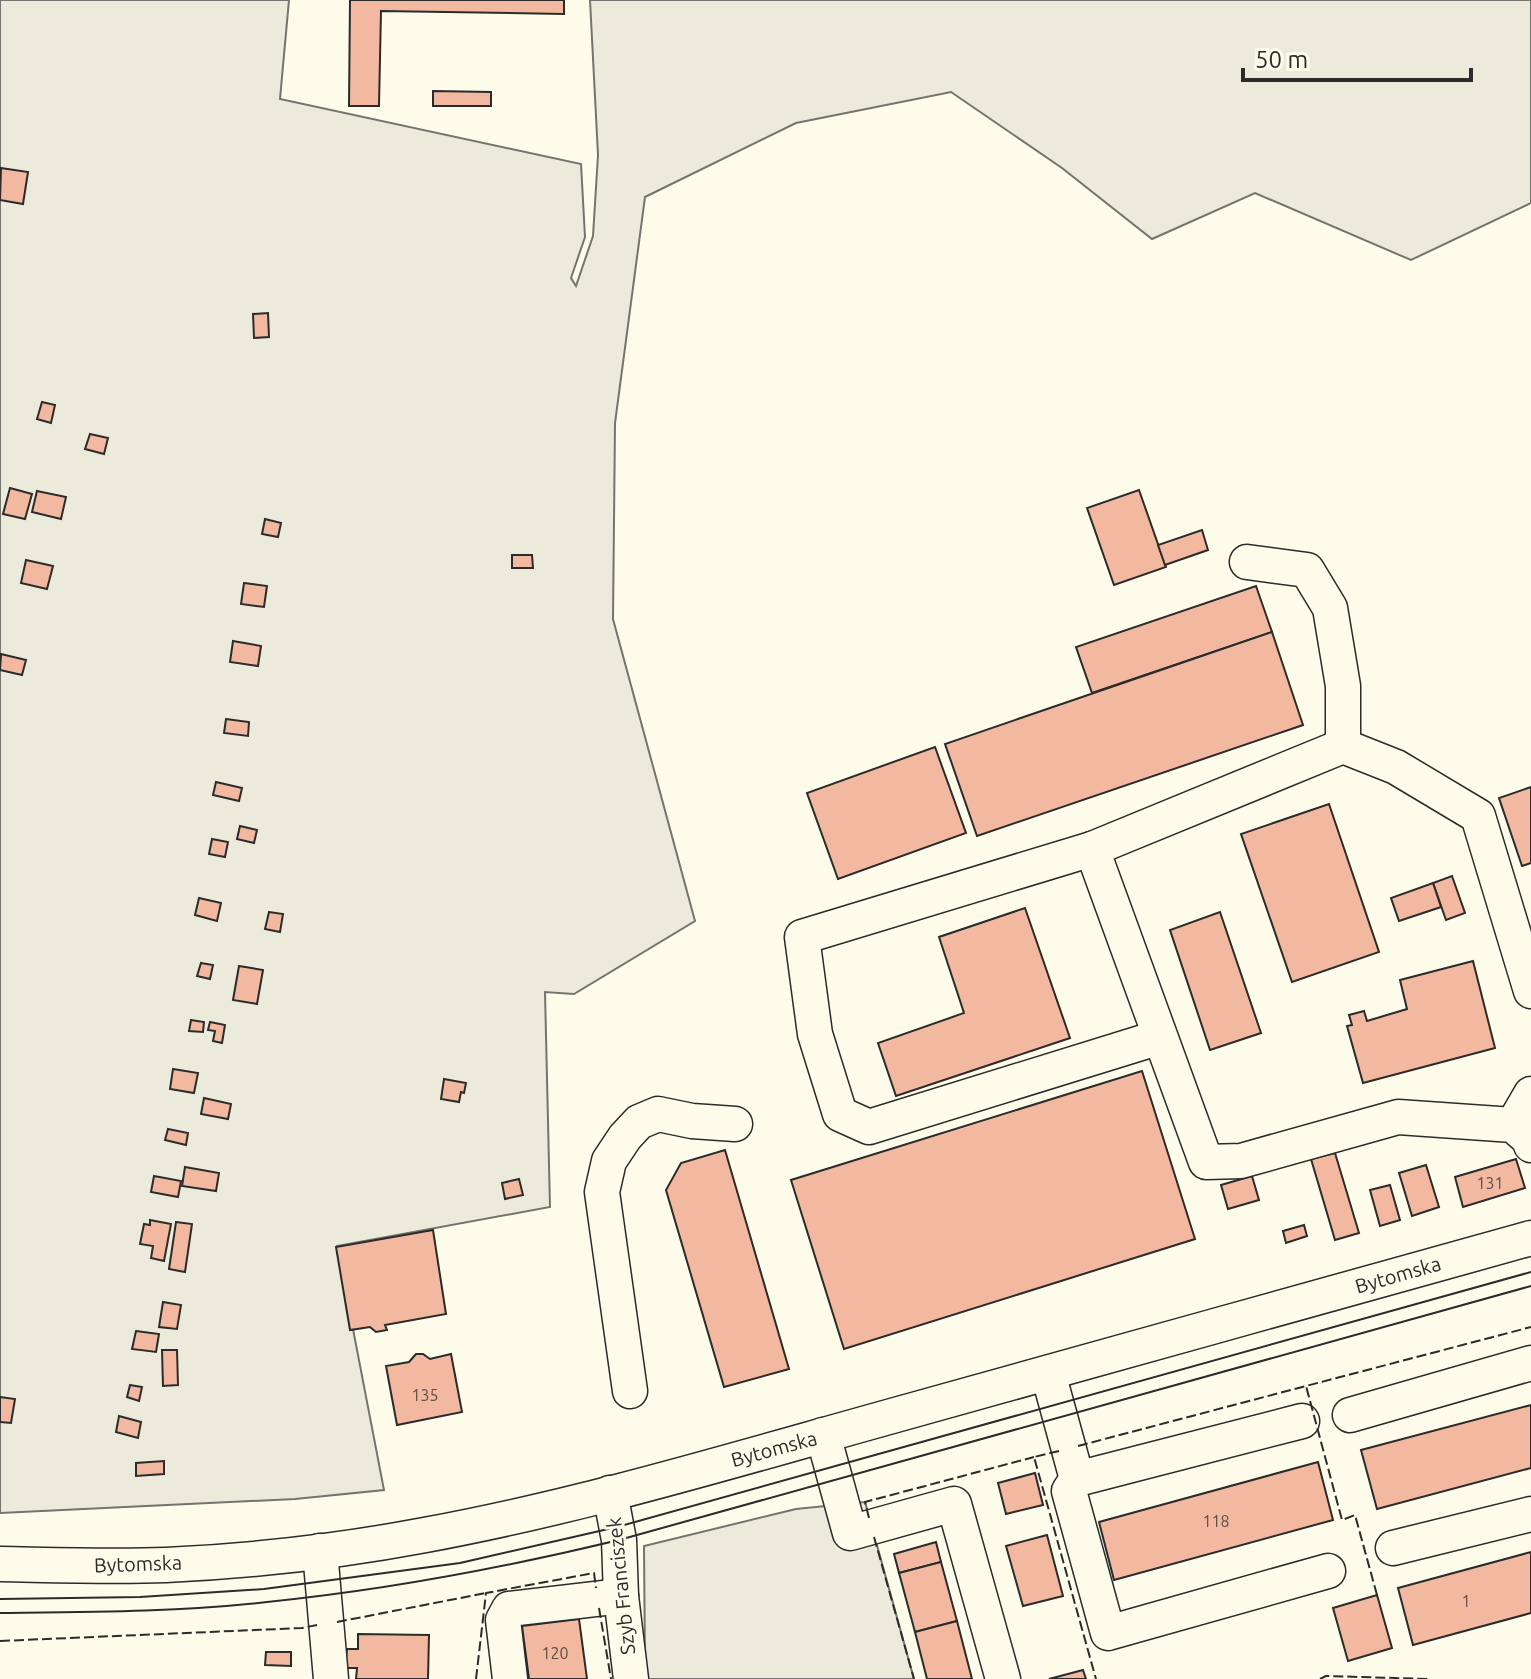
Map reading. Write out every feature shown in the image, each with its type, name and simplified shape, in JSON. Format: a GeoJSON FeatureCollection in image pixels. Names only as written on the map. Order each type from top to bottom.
{"type":"FeatureCollection","features":[{"type":"Feature","properties":{"kind":"street"},"geometry":{"type":"LineString","coordinates":[[1247,562],[1307,570],[1330,608],[1343,686],[1343,746]]}},
{"type":"Feature","properties":{"kind":"street"},"geometry":{"type":"LineString","coordinates":[[1160,1037],[869,1127],[840,1114],[815,1034],[802,937],[1092,849],[1343,746],[1396,767],[1478,816],[1531,991]]}},
{"type":"Feature","properties":{"kind":"street"},"geometry":{"type":"LineString","coordinates":[[1092,849],[1206,1162],[1241,1161],[1398,1117],[1522,1135],[1531,1094]]}},
{"type":"Feature","properties":{"kind":"street"},"geometry":{"type":"LineString","coordinates":[[630,1391],[602,1192],[609,1161],[639,1122],[658,1114],[692,1121],[735,1124]]}},
{"type":"Feature","properties":{"kind":"street","name":"Bytomska"},"geometry":{"type":"LineString","coordinates":[[0,1564],[167,1565],[320,1551],[515,1517],[823,1435],[1531,1238]]}},
{"type":"Feature","properties":{"kind":"street"},"geometry":{"type":"LineString","coordinates":[[1350,1415],[1531,1363]]}},
{"type":"Feature","properties":{"kind":"street"},"geometry":{"type":"LineString","coordinates":[[1048,1373],[1077,1479]]}},
{"type":"Feature","properties":{"kind":"street"},"geometry":{"type":"LineString","coordinates":[[1302,1421],[1077,1479],[1069,1491],[1108,1633],[1328,1571]]}},
{"type":"Feature","properties":{"kind":"street"},"geometry":{"type":"LineString","coordinates":[[823,1435],[850,1533],[954,1504],[1003,1679]]}},
{"type":"Feature","properties":{"kind":"street","name":"Szyb Franciszek"},"geometry":{"type":"LineString","coordinates":[[610,1493],[619,1540],[621,1596],[631,1679]]}},
{"type":"Feature","properties":{"kind":"street"},"geometry":{"type":"LineString","coordinates":[[1393,1548],[1531,1514]]}},
{"type":"Feature","properties":{"kind":"street"},"geometry":{"type":"LineString","coordinates":[[320,1551],[331,1679]]}},
{"type":"Feature","properties":{"kind":"street"},"geometry":{"type":"LineString","coordinates":[[510,1679],[503,1620],[509,1609],[621,1596]]}},
{"type":"Feature","properties":{"kind":"shaded area"},"geometry":{"type":"Polygon","coordinates":[[[0,0],[289,0],[280,99],[581,164],[585,237],[571,278],[576,286],[593,236],[598,155],[590,0],[1531,0],[1531,203],[1411,260],[1255,193],[1152,239],[1062,168],[951,92],[796,123],[645,197],[615,423],[613,619],[695,921],[574,994],[545,992],[550,1207],[337,1246],[384,1490],[295,1499],[0,1513],[0,0]]]}},
{"type":"Feature","properties":{"kind":"shaded area"},"geometry":{"type":"Polygon","coordinates":[[[865,1502],[914,1679],[648,1679],[645,1665],[644,1546],[796,1509],[865,1502]]]}},
{"type":"Feature","properties":{"kind":"building"},"geometry":{"type":"Polygon","coordinates":[[[350,0],[564,0],[564,14],[381,11],[379,106],[349,106],[350,0]]]}},
{"type":"Feature","properties":{"kind":"building"},"geometry":{"type":"Polygon","coordinates":[[[433,91],[491,92],[491,106],[433,106],[433,91]]]}},
{"type":"Feature","properties":{"kind":"building"},"geometry":{"type":"Polygon","coordinates":[[[1,168],[28,172],[23,204],[0,200],[1,168]]]}},
{"type":"Feature","properties":{"kind":"building"},"geometry":{"type":"Polygon","coordinates":[[[268,313],[269,337],[254,338],[253,314],[268,313]]]}},
{"type":"Feature","properties":{"kind":"building"},"geometry":{"type":"Polygon","coordinates":[[[42,402],[55,405],[51,423],[37,419],[42,402]]]}},
{"type":"Feature","properties":{"kind":"building"},"geometry":{"type":"Polygon","coordinates":[[[90,434],[108,438],[104,454],[85,449],[90,434]]]}},
{"type":"Feature","properties":{"kind":"building"},"geometry":{"type":"Polygon","coordinates":[[[10,488],[32,494],[25,519],[3,514],[10,488]]]}},
{"type":"Feature","properties":{"kind":"building"},"geometry":{"type":"Polygon","coordinates":[[[1139,490],[1166,567],[1114,585],[1087,508],[1139,490]]]}},
{"type":"Feature","properties":{"kind":"building"},"geometry":{"type":"Polygon","coordinates":[[[37,491],[66,497],[61,519],[32,512],[37,491]]]}},
{"type":"Feature","properties":{"kind":"building"},"geometry":{"type":"Polygon","coordinates":[[[265,519],[281,523],[278,537],[262,534],[265,519]]]}},
{"type":"Feature","properties":{"kind":"building"},"geometry":{"type":"Polygon","coordinates":[[[1202,530],[1208,550],[1165,565],[1158,545],[1202,530]]]}},
{"type":"Feature","properties":{"kind":"building"},"geometry":{"type":"Polygon","coordinates":[[[512,555],[532,555],[533,568],[512,568],[512,555]]]}},
{"type":"Feature","properties":{"kind":"building"},"geometry":{"type":"Polygon","coordinates":[[[26,560],[53,566],[47,589],[21,583],[26,560]]]}},
{"type":"Feature","properties":{"kind":"building"},"geometry":{"type":"Polygon","coordinates":[[[244,583],[267,586],[264,607],[241,604],[244,583]]]}},
{"type":"Feature","properties":{"kind":"building"},"geometry":{"type":"Polygon","coordinates":[[[1256,586],[1272,632],[1092,693],[1076,647],[1256,586]]]}},
{"type":"Feature","properties":{"kind":"building"},"geometry":{"type":"Polygon","coordinates":[[[1272,632],[1303,725],[977,836],[945,744],[1272,632]]]}},
{"type":"Feature","properties":{"kind":"building"},"geometry":{"type":"Polygon","coordinates":[[[233,641],[261,646],[258,666],[230,662],[233,641]]]}},
{"type":"Feature","properties":{"kind":"building"},"geometry":{"type":"Polygon","coordinates":[[[1,654],[26,660],[22,675],[0,670],[1,654]]]}},
{"type":"Feature","properties":{"kind":"building"},"geometry":{"type":"Polygon","coordinates":[[[226,719],[249,722],[248,736],[224,733],[226,719]]]}},
{"type":"Feature","properties":{"kind":"building"},"geometry":{"type":"Polygon","coordinates":[[[935,747],[966,833],[838,879],[807,793],[935,747]]]}},
{"type":"Feature","properties":{"kind":"building"},"geometry":{"type":"Polygon","coordinates":[[[216,782],[242,788],[239,801],[213,795],[216,782]]]}},
{"type":"Feature","properties":{"kind":"building"},"geometry":{"type":"Polygon","coordinates":[[[1531,787],[1531,863],[1522,866],[1499,798],[1531,787]]]}},
{"type":"Feature","properties":{"kind":"building"},"geometry":{"type":"Polygon","coordinates":[[[1329,804],[1379,952],[1292,982],[1241,834],[1329,804]]]}},
{"type":"Feature","properties":{"kind":"building"},"geometry":{"type":"Polygon","coordinates":[[[240,826],[257,830],[254,843],[237,839],[240,826]]]}},
{"type":"Feature","properties":{"kind":"building"},"geometry":{"type":"Polygon","coordinates":[[[212,839],[228,842],[225,857],[209,854],[212,839]]]}},
{"type":"Feature","properties":{"kind":"building"},"geometry":{"type":"Polygon","coordinates":[[[1452,876],[1465,913],[1446,920],[1433,883],[1452,876]]]}},
{"type":"Feature","properties":{"kind":"building"},"geometry":{"type":"Polygon","coordinates":[[[1433,883],[1441,907],[1399,921],[1391,898],[1433,883]]]}},
{"type":"Feature","properties":{"kind":"building"},"geometry":{"type":"Polygon","coordinates":[[[199,898],[221,903],[217,921],[195,915],[199,898]]]}},
{"type":"Feature","properties":{"kind":"building"},"geometry":{"type":"Polygon","coordinates":[[[1025,908],[1070,1038],[896,1096],[878,1043],[964,1013],[939,937],[1025,908]]]}},
{"type":"Feature","properties":{"kind":"building"},"geometry":{"type":"Polygon","coordinates":[[[269,912],[283,914],[280,932],[265,929],[269,912]]]}},
{"type":"Feature","properties":{"kind":"building"},"geometry":{"type":"Polygon","coordinates":[[[1220,912],[1261,1033],[1210,1050],[1170,930],[1220,912]]]}},
{"type":"Feature","properties":{"kind":"building"},"geometry":{"type":"Polygon","coordinates":[[[1473,961],[1495,1048],[1363,1083],[1347,1026],[1352,1025],[1349,1015],[1364,1011],[1367,1021],[1407,1009],[1400,980],[1473,961]]]}},
{"type":"Feature","properties":{"kind":"building"},"geometry":{"type":"Polygon","coordinates":[[[201,963],[213,965],[210,979],[197,976],[201,963]]]}},
{"type":"Feature","properties":{"kind":"building"},"geometry":{"type":"Polygon","coordinates":[[[239,966],[263,970],[257,1004],[233,1000],[239,966]]]}},
{"type":"Feature","properties":{"kind":"building"},"geometry":{"type":"Polygon","coordinates":[[[191,1020],[204,1022],[203,1032],[189,1031],[191,1020]]]}},
{"type":"Feature","properties":{"kind":"building"},"geometry":{"type":"Polygon","coordinates":[[[210,1022],[225,1025],[222,1043],[213,1041],[215,1031],[208,1030],[210,1022]]]}},
{"type":"Feature","properties":{"kind":"building"},"geometry":{"type":"Polygon","coordinates":[[[173,1069],[198,1073],[194,1093],[170,1089],[173,1069]]]}},
{"type":"Feature","properties":{"kind":"building"},"geometry":{"type":"Polygon","coordinates":[[[1142,1071],[1195,1239],[844,1349],[791,1180],[1142,1071]]]}},
{"type":"Feature","properties":{"kind":"building"},"geometry":{"type":"Polygon","coordinates":[[[444,1079],[466,1083],[459,1102],[441,1099],[444,1079]]]}},
{"type":"Feature","properties":{"kind":"building"},"geometry":{"type":"Polygon","coordinates":[[[204,1098],[231,1104],[228,1119],[201,1114],[204,1098]]]}},
{"type":"Feature","properties":{"kind":"building"},"geometry":{"type":"Polygon","coordinates":[[[168,1129],[188,1133],[186,1145],[165,1140],[168,1129]]]}},
{"type":"Feature","properties":{"kind":"building"},"geometry":{"type":"Polygon","coordinates":[[[725,1150],[789,1369],[724,1387],[666,1190],[681,1163],[725,1150]]]}},
{"type":"Feature","properties":{"kind":"building"},"geometry":{"type":"Polygon","coordinates":[[[1335,1153],[1359,1233],[1335,1240],[1311,1159],[1335,1153]]]}},
{"type":"Feature","properties":{"kind":"building"},"geometry":{"type":"Polygon","coordinates":[[[1516,1159],[1525,1188],[1463,1207],[1455,1177],[1516,1159]]]}},
{"type":"Feature","properties":{"kind":"building"},"geometry":{"type":"Polygon","coordinates":[[[1426,1165],[1439,1207],[1412,1216],[1399,1173],[1426,1165]]]}},
{"type":"Feature","properties":{"kind":"building"},"geometry":{"type":"Polygon","coordinates":[[[185,1167],[219,1173],[216,1191],[182,1186],[185,1167]]]}},
{"type":"Feature","properties":{"kind":"building"},"geometry":{"type":"Polygon","coordinates":[[[154,1176],[181,1181],[178,1197],[151,1192],[154,1176]]]}},
{"type":"Feature","properties":{"kind":"building"},"geometry":{"type":"Polygon","coordinates":[[[1252,1176],[1259,1200],[1228,1209],[1221,1185],[1252,1176]]]}},
{"type":"Feature","properties":{"kind":"building"},"geometry":{"type":"Polygon","coordinates":[[[519,1179],[523,1195],[505,1199],[502,1183],[519,1179]]]}},
{"type":"Feature","properties":{"kind":"building"},"geometry":{"type":"Polygon","coordinates":[[[1390,1185],[1400,1220],[1380,1226],[1370,1190],[1390,1185]]]}},
{"type":"Feature","properties":{"kind":"building"},"geometry":{"type":"Polygon","coordinates":[[[150,1220],[171,1224],[164,1261],[151,1258],[153,1246],[140,1244],[144,1224],[150,1225],[150,1220]]]}},
{"type":"Feature","properties":{"kind":"building"},"geometry":{"type":"Polygon","coordinates":[[[176,1222],[192,1224],[185,1272],[169,1269],[176,1222]]]}},
{"type":"Feature","properties":{"kind":"building"},"geometry":{"type":"Polygon","coordinates":[[[1304,1225],[1307,1236],[1286,1243],[1283,1231],[1304,1225]]]}},
{"type":"Feature","properties":{"kind":"building"},"geometry":{"type":"Polygon","coordinates":[[[433,1230],[446,1314],[385,1325],[387,1330],[376,1332],[370,1327],[350,1330],[336,1247],[433,1230]]]}},
{"type":"Feature","properties":{"kind":"building"},"geometry":{"type":"Polygon","coordinates":[[[163,1302],[181,1305],[177,1329],[159,1327],[163,1302]]]}},
{"type":"Feature","properties":{"kind":"building"},"geometry":{"type":"Polygon","coordinates":[[[136,1331],[159,1334],[156,1352],[132,1349],[136,1331]]]}},
{"type":"Feature","properties":{"kind":"building"},"geometry":{"type":"Polygon","coordinates":[[[162,1350],[177,1350],[178,1385],[163,1386],[162,1350]]]}},
{"type":"Feature","properties":{"kind":"building"},"geometry":{"type":"Polygon","coordinates":[[[416,1354],[430,1359],[451,1354],[462,1412],[397,1425],[386,1366],[409,1362],[416,1354]]]}},
{"type":"Feature","properties":{"kind":"building"},"geometry":{"type":"Polygon","coordinates":[[[130,1385],[142,1387],[139,1401],[127,1397],[130,1385]]]}},
{"type":"Feature","properties":{"kind":"building"},"geometry":{"type":"Polygon","coordinates":[[[0,1397],[15,1399],[11,1423],[0,1422],[0,1397]]]}},
{"type":"Feature","properties":{"kind":"building"},"geometry":{"type":"Polygon","coordinates":[[[1531,1405],[1531,1468],[1377,1509],[1361,1450],[1531,1405]]]}},
{"type":"Feature","properties":{"kind":"building"},"geometry":{"type":"Polygon","coordinates":[[[119,1416],[141,1422],[138,1438],[116,1432],[119,1416]]]}},
{"type":"Feature","properties":{"kind":"building"},"geometry":{"type":"Polygon","coordinates":[[[164,1461],[164,1474],[136,1476],[136,1463],[164,1461]]]}},
{"type":"Feature","properties":{"kind":"building"},"geometry":{"type":"Polygon","coordinates":[[[1318,1462],[1333,1520],[1114,1580],[1099,1522],[1318,1462]]]}},
{"type":"Feature","properties":{"kind":"building"},"geometry":{"type":"Polygon","coordinates":[[[1035,1473],[1043,1505],[1006,1514],[998,1483],[1035,1473]]]}},
{"type":"Feature","properties":{"kind":"building"},"geometry":{"type":"Polygon","coordinates":[[[1047,1535],[1063,1596],[1023,1606],[1006,1546],[1047,1535]]]}},
{"type":"Feature","properties":{"kind":"building"},"geometry":{"type":"Polygon","coordinates":[[[936,1542],[941,1562],[899,1573],[894,1554],[936,1542]]]}},
{"type":"Feature","properties":{"kind":"building"},"geometry":{"type":"Polygon","coordinates":[[[1531,1552],[1531,1613],[1413,1645],[1398,1588],[1531,1552]]]}},
{"type":"Feature","properties":{"kind":"building"},"geometry":{"type":"Polygon","coordinates":[[[941,1562],[957,1621],[915,1632],[899,1573],[941,1562]]]}},
{"type":"Feature","properties":{"kind":"building"},"geometry":{"type":"Polygon","coordinates":[[[1377,1595],[1392,1648],[1348,1661],[1333,1608],[1377,1595]]]}},
{"type":"Feature","properties":{"kind":"building"},"geometry":{"type":"Polygon","coordinates":[[[579,1619],[587,1679],[529,1679],[522,1626],[579,1619]]]}},
{"type":"Feature","properties":{"kind":"building"},"geometry":{"type":"Polygon","coordinates":[[[957,1621],[972,1679],[927,1679],[915,1632],[957,1621]]]}},
{"type":"Feature","properties":{"kind":"building"},"geometry":{"type":"Polygon","coordinates":[[[358,1634],[429,1635],[428,1679],[356,1679],[357,1668],[346,1668],[346,1659],[347,1649],[358,1649],[358,1634]]]}},
{"type":"Feature","properties":{"kind":"building"},"geometry":{"type":"Polygon","coordinates":[[[266,1652],[291,1652],[291,1666],[265,1665],[266,1652]]]}},
{"type":"Feature","properties":{"kind":"building"},"geometry":{"type":"Polygon","coordinates":[[[1083,1670],[1086,1679],[1049,1679],[1083,1670]]]}},
{"type":"Feature","properties":{"kind":"tram line"},"geometry":{"type":"LineString","coordinates":[[0,1599],[140,1597],[264,1589],[460,1563],[617,1527],[1531,1272]]}},
{"type":"Feature","properties":{"kind":"tram line"},"geometry":{"type":"LineString","coordinates":[[0,1613],[167,1610],[267,1602],[400,1584],[532,1560],[619,1540],[1531,1286]]}},
{"type":"Feature","properties":{"kind":"fence"},"geometry":{"type":"LineString","coordinates":[[1377,1595],[1355,1515],[1342,1520],[1306,1386],[1531,1327]]}},
{"type":"Feature","properties":{"kind":"fence"},"geometry":{"type":"LineString","coordinates":[[1078,1446],[1306,1386]]}},
{"type":"Feature","properties":{"kind":"fence"},"geometry":{"type":"LineString","coordinates":[[1059,1451],[1034,1457],[1096,1679]]}},
{"type":"Feature","properties":{"kind":"fence"},"geometry":{"type":"LineString","coordinates":[[869,1518],[865,1502],[1034,1457]]}},
{"type":"Feature","properties":{"kind":"fence"},"geometry":{"type":"LineString","coordinates":[[874,1537],[914,1679]]}},
{"type":"Feature","properties":{"kind":"fence"},"geometry":{"type":"LineString","coordinates":[[476,1679],[486,1593],[594,1573],[596,1588]]}},
{"type":"Feature","properties":{"kind":"fence"},"geometry":{"type":"LineString","coordinates":[[337,1622],[486,1593]]}},
{"type":"Feature","properties":{"kind":"fence"},"geometry":{"type":"LineString","coordinates":[[599,1608],[611,1679]]}},
{"type":"Feature","properties":{"kind":"fence"},"geometry":{"type":"LineString","coordinates":[[0,1641],[317,1625]]}},
{"type":"Feature","properties":{"kind":"fence"},"geometry":{"type":"LineString","coordinates":[[1320,1679],[1326,1676],[1429,1679]]}}]}
